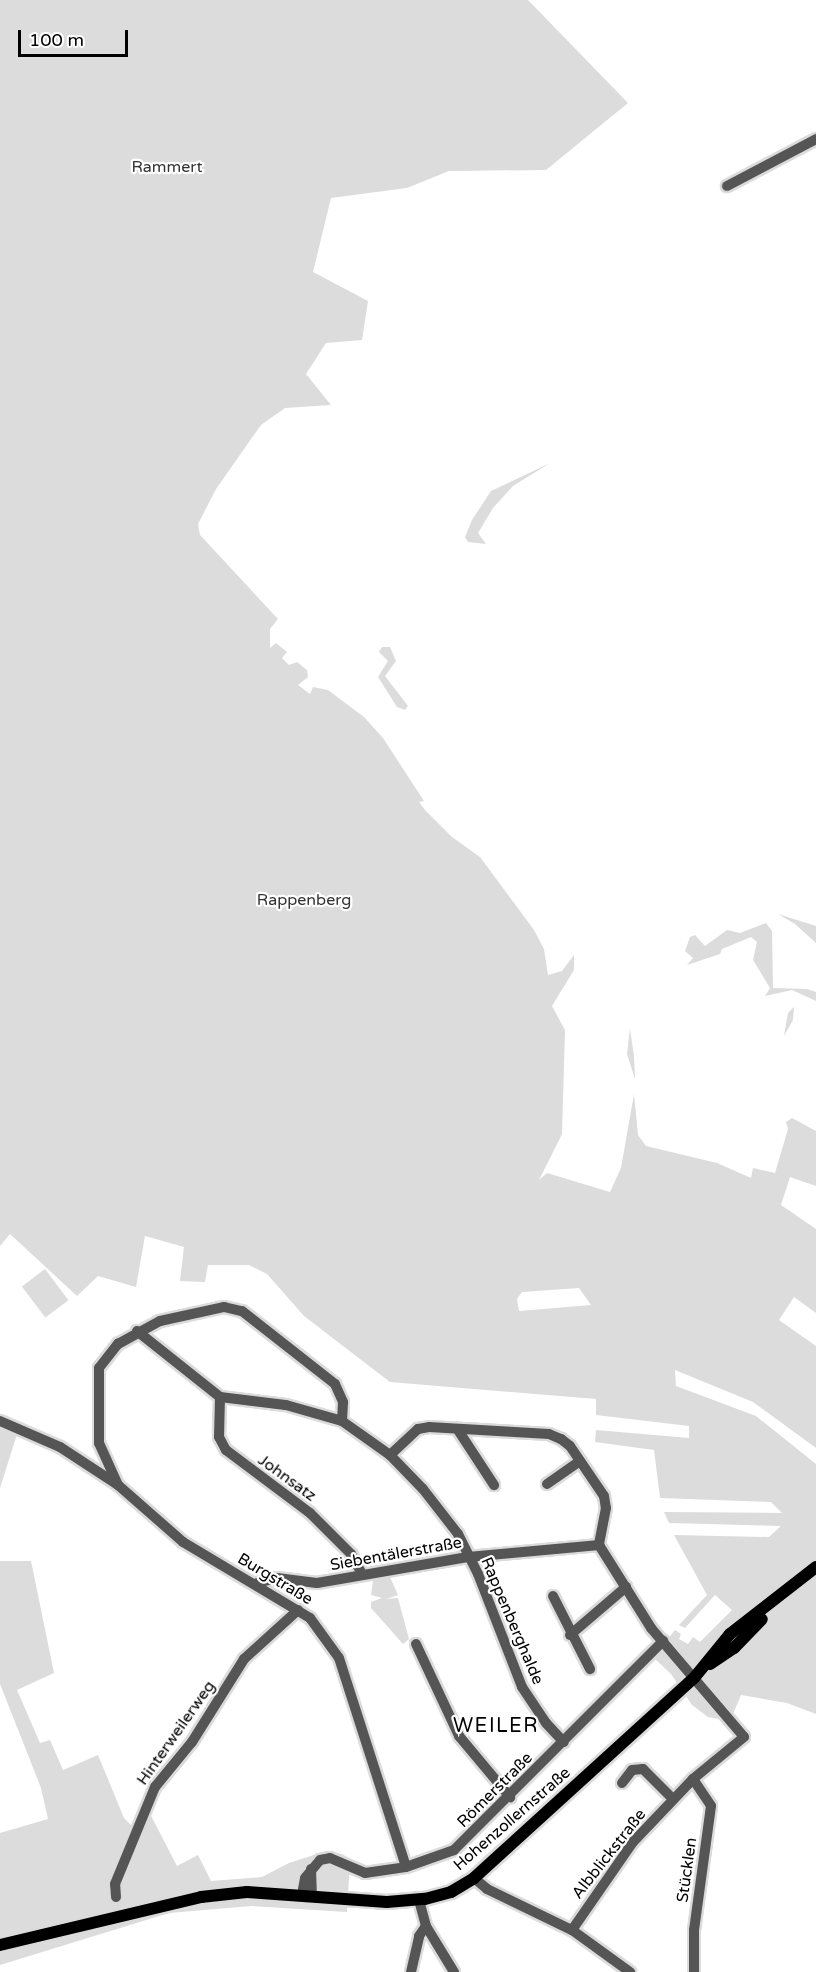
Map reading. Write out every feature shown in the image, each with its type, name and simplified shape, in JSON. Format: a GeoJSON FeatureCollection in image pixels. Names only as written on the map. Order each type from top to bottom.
{"type":"FeatureCollection","features":[{"type":"Feature","properties":{"kind":"main road","name":"Hohenzollernstraße"},"geometry":{"type":"LineString","coordinates":[[0,1945],[178,1900],[248,1892],[307,1895],[352,1901],[418,1900],[451,1892],[474,1878],[704,1668],[734,1648],[816,1567]]}},
{"type":"Feature","properties":{"kind":"street"},"geometry":{"type":"LineString","coordinates":[[727,186],[816,139]]}},
{"type":"Feature","properties":{"kind":"street"},"geometry":{"type":"LineString","coordinates":[[118,1485],[99,1443],[97,1384],[106,1356],[137,1331],[160,1321],[214,1308],[242,1311],[335,1384],[343,1402],[342,1421]]}},
{"type":"Feature","properties":{"kind":"street"},"geometry":{"type":"LineString","coordinates":[[137,1331],[220,1397]]}},
{"type":"Feature","properties":{"kind":"street","name":"Rappenberghalde"},"geometry":{"type":"LineString","coordinates":[[220,1397],[286,1405],[342,1421],[390,1455],[430,1498],[458,1534],[478,1574],[522,1688],[546,1724],[564,1742]]}},
{"type":"Feature","properties":{"kind":"street","name":"Johnsatz"},"geometry":{"type":"LineString","coordinates":[[220,1397],[219,1437],[226,1450],[310,1513],[351,1554],[362,1574]]}},
{"type":"Feature","properties":{"kind":"street","name":"Burgstraße"},"geometry":{"type":"LineString","coordinates":[[0,1421],[60,1447],[118,1485],[183,1542],[257,1583],[298,1610],[326,1636],[339,1658],[406,1867]]}},
{"type":"Feature","properties":{"kind":"street"},"geometry":{"type":"LineString","coordinates":[[390,1455],[418,1429],[549,1434],[570,1446],[604,1496],[606,1509],[599,1545],[663,1641],[694,1678]]}},
{"type":"Feature","properties":{"kind":"street"},"geometry":{"type":"LineString","coordinates":[[458,1430],[494,1485]]}},
{"type":"Feature","properties":{"kind":"street"},"geometry":{"type":"LineString","coordinates":[[547,1484],[580,1461]]}},
{"type":"Feature","properties":{"kind":"street","name":"Siebentälerstraße"},"geometry":{"type":"LineString","coordinates":[[257,1583],[277,1578],[317,1583],[468,1557],[599,1545]]}},
{"type":"Feature","properties":{"kind":"street"},"geometry":{"type":"LineString","coordinates":[[570,1635],[626,1587]]}},
{"type":"Feature","properties":{"kind":"street"},"geometry":{"type":"LineString","coordinates":[[553,1596],[570,1635],[590,1669]]}},
{"type":"Feature","properties":{"kind":"street","name":"Hinterweilerweg"},"geometry":{"type":"LineString","coordinates":[[116,1897],[115,1884],[155,1787],[192,1742],[249,1653],[298,1610]]}},
{"type":"Feature","properties":{"kind":"street","name":"Römerstraße"},"geometry":{"type":"LineString","coordinates":[[307,1895],[311,1869],[320,1860],[330,1858],[365,1873],[406,1867],[453,1850],[510,1797],[663,1641]]}},
{"type":"Feature","properties":{"kind":"street"},"geometry":{"type":"LineString","coordinates":[[416,1644],[459,1737],[510,1797]]}},
{"type":"Feature","properties":{"kind":"street","name":"Albblickstraße"},"geometry":{"type":"LineString","coordinates":[[572,1930],[625,1852],[673,1798],[744,1737],[694,1678]]}},
{"type":"Feature","properties":{"kind":"street"},"geometry":{"type":"LineString","coordinates":[[622,1783],[632,1770],[643,1769],[673,1798]]}},
{"type":"Feature","properties":{"kind":"street","name":"Stücklen"},"geometry":{"type":"LineString","coordinates":[[693,1779],[711,1806],[694,1930],[694,1972]]}},
{"type":"Feature","properties":{"kind":"street"},"geometry":{"type":"LineString","coordinates":[[474,1878],[487,1889],[572,1930],[630,1972]]}},
{"type":"Feature","properties":{"kind":"street"},"geometry":{"type":"LineString","coordinates":[[418,1900],[426,1926],[454,1972]]}},
{"type":"Feature","properties":{"kind":"street"},"geometry":{"type":"LineString","coordinates":[[411,1972],[419,1936],[426,1926]]}},
{"type":"Feature","properties":{"kind":"green space"},"geometry":{"type":"Polygon","coordinates":[[[0,0],[528,0],[628,103],[546,170],[449,171],[407,188],[331,198],[313,272],[368,301],[362,340],[326,343],[306,374],[331,405],[285,408],[261,425],[216,489],[198,524],[200,535],[278,619],[270,629],[270,648],[276,643],[287,652],[282,658],[289,665],[297,662],[307,670],[308,677],[298,685],[310,694],[313,687],[328,690],[364,717],[383,738],[424,801],[419,802],[425,810],[452,837],[480,857],[534,930],[544,949],[548,975],[562,971],[574,955],[574,970],[552,1006],[565,1030],[562,1134],[539,1180],[547,1173],[610,1192],[621,1168],[634,1094],[638,1135],[646,1146],[717,1163],[751,1178],[753,1168],[775,1173],[788,1129],[786,1122],[792,1118],[816,1131],[816,1186],[790,1177],[781,1205],[816,1229],[816,1313],[794,1297],[779,1320],[816,1346],[816,1448],[753,1402],[675,1370],[676,1386],[756,1416],[816,1464],[816,1714],[787,1703],[741,1695],[730,1721],[708,1717],[692,1705],[671,1674],[653,1657],[675,1630],[681,1634],[679,1639],[688,1644],[693,1637],[700,1642],[732,1610],[715,1595],[685,1628],[679,1625],[707,1595],[674,1535],[769,1537],[781,1526],[669,1523],[664,1512],[782,1513],[771,1502],[660,1498],[654,1450],[595,1442],[596,1430],[689,1438],[689,1426],[596,1415],[596,1399],[390,1382],[304,1316],[267,1274],[249,1265],[208,1265],[205,1282],[180,1281],[184,1247],[145,1236],[136,1287],[98,1276],[77,1296],[10,1234],[0,1246],[0,0]],[[579,1288],[522,1292],[517,1299],[519,1311],[591,1305],[579,1288]]]}},
{"type":"Feature","properties":{"kind":"green space"},"geometry":{"type":"Polygon","coordinates":[[[550,463],[513,486],[493,508],[478,533],[486,544],[468,542],[465,537],[472,520],[491,491],[550,463]]]}},
{"type":"Feature","properties":{"kind":"green space"},"geometry":{"type":"Polygon","coordinates":[[[382,647],[390,647],[396,661],[385,676],[408,706],[405,710],[397,707],[378,677],[388,661],[379,652],[382,647]]]}},
{"type":"Feature","properties":{"kind":"green space"},"geometry":{"type":"Polygon","coordinates":[[[778,914],[816,926],[816,943],[795,924],[778,914]]]}},
{"type":"Feature","properties":{"kind":"green space"},"geometry":{"type":"Polygon","coordinates":[[[766,923],[772,931],[773,988],[807,989],[816,992],[816,1001],[792,990],[765,996],[770,988],[753,960],[757,942],[751,937],[722,949],[720,954],[687,965],[693,958],[685,951],[690,937],[695,935],[705,946],[727,930],[740,933],[766,923]]]}},
{"type":"Feature","properties":{"kind":"green space"},"geometry":{"type":"Polygon","coordinates":[[[794,1007],[793,1020],[784,1036],[788,1013],[794,1007]]]}},
{"type":"Feature","properties":{"kind":"green space"},"geometry":{"type":"Polygon","coordinates":[[[630,1029],[634,1056],[635,1079],[627,1054],[630,1029]]]}},
{"type":"Feature","properties":{"kind":"green space"},"geometry":{"type":"Polygon","coordinates":[[[45,1269],[68,1300],[45,1318],[22,1286],[45,1269]]]}},
{"type":"Feature","properties":{"kind":"green space"},"geometry":{"type":"Polygon","coordinates":[[[0,1421],[18,1431],[0,1488],[0,1421]]]}},
{"type":"Feature","properties":{"kind":"green space"},"geometry":{"type":"Polygon","coordinates":[[[0,1561],[31,1561],[54,1673],[17,1690],[40,1743],[50,1740],[63,1770],[98,1755],[124,1818],[137,1831],[146,1806],[177,1866],[198,1855],[211,1881],[262,1877],[289,1863],[326,1851],[342,1854],[350,1859],[347,1912],[251,1906],[169,1913],[0,1965],[0,1833],[48,1819],[41,1788],[0,1684],[0,1561]]]}},
{"type":"Feature","properties":{"kind":"green space"},"geometry":{"type":"Polygon","coordinates":[[[390,1577],[398,1595],[386,1599],[398,1598],[409,1639],[403,1644],[371,1608],[371,1602],[382,1598],[371,1595],[373,1580],[390,1577]]]}},
{"type":"Feature","properties":{"kind":"district","name":"WEILER"},"geometry":{"type":"Point","coordinates":[496,1726]}},
{"type":"Feature","properties":{"kind":"park label","name":"Rammert"},"geometry":{"type":"Point","coordinates":[167,167]}},
{"type":"Feature","properties":{"kind":"park label","name":"Rappenberg"},"geometry":{"type":"Point","coordinates":[304,900]}}]}
